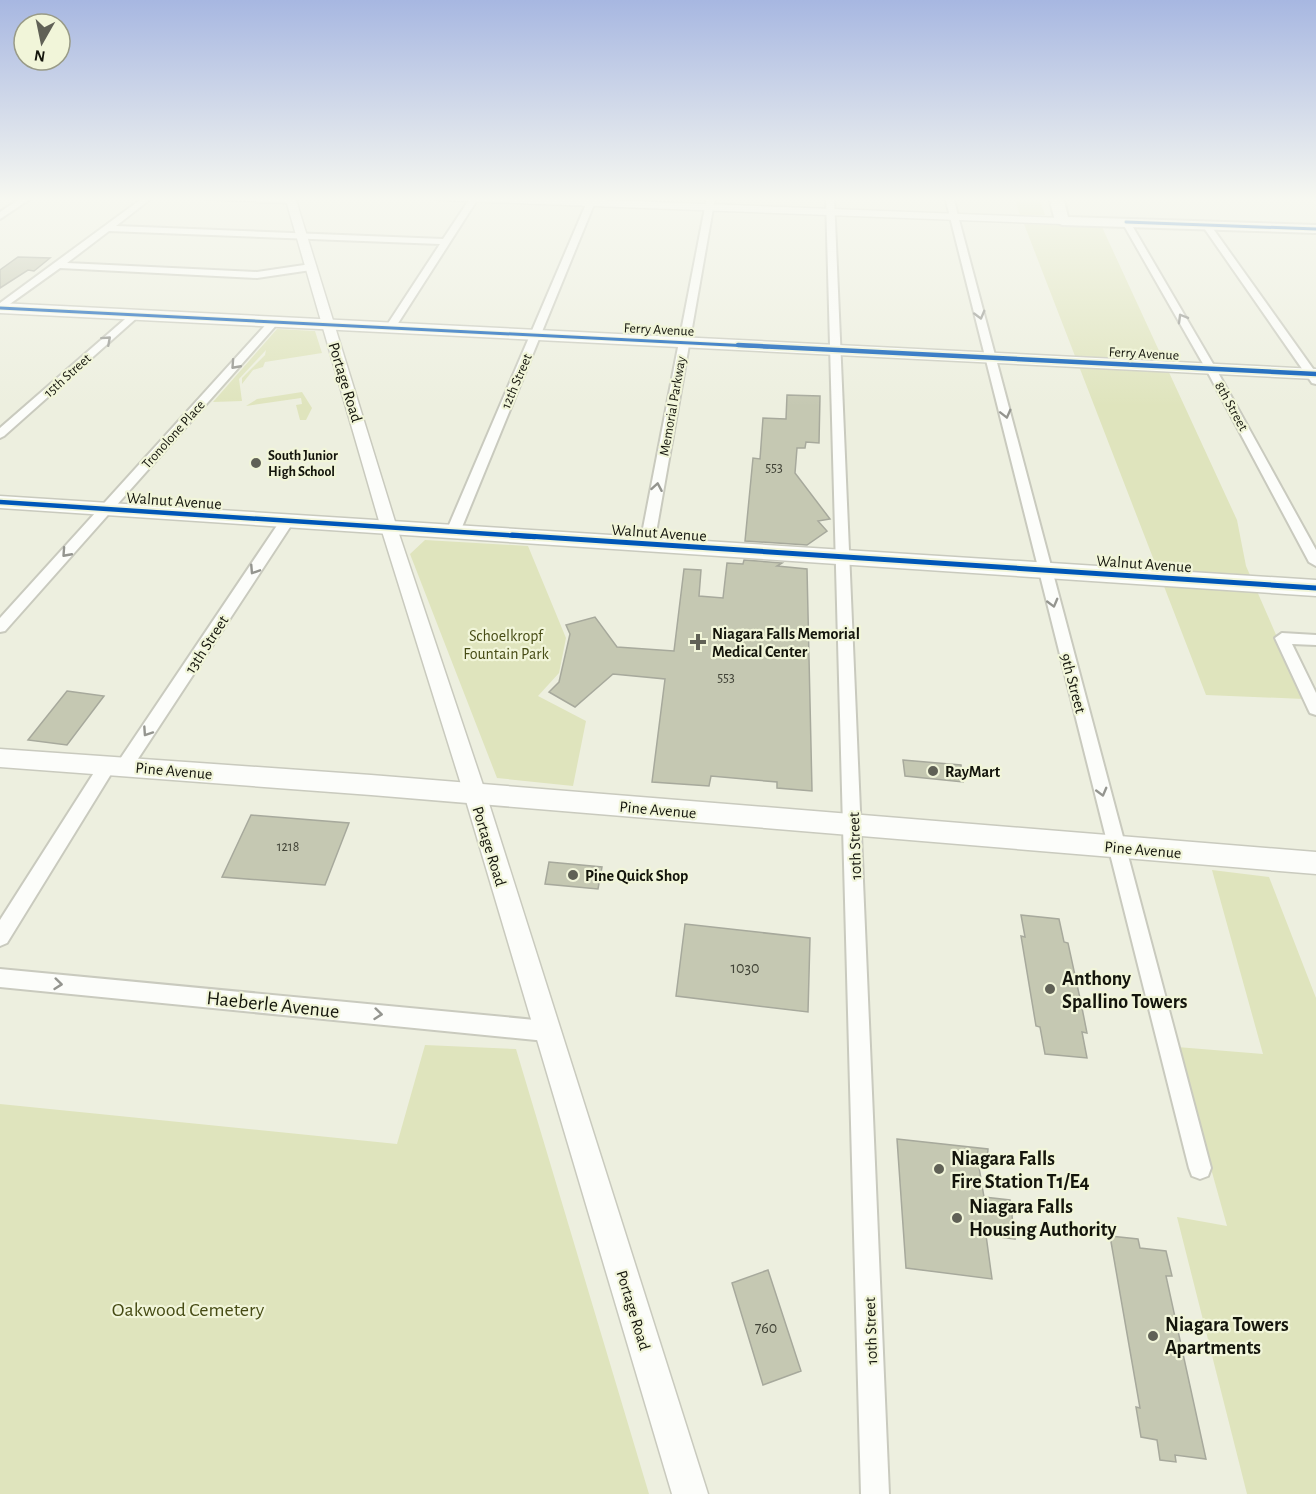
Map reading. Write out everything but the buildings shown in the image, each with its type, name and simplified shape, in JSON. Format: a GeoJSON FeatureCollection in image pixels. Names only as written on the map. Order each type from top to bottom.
{"type":"FeatureCollection","features":[{"type":"Feature","properties":{"kind":"main road","name":"Ferry Avenue"},"geometry":{"type":"LineString","coordinates":[[0,308],[1314,376]]}},
{"type":"Feature","properties":{"kind":"main road","name":"Walnut Avenue"},"geometry":{"type":"LineString","coordinates":[[0,502],[1316,588]]}},
{"type":"Feature","properties":{"kind":"main road","name":"Pine Avenue"},"geometry":{"type":"LineString","coordinates":[[0,758],[475,794],[1316,863]]}},
{"type":"Feature","properties":{"kind":"street"},"geometry":{"type":"LineString","coordinates":[[0,308],[55,267]]}},
{"type":"Feature","properties":{"kind":"street"},"geometry":{"type":"LineString","coordinates":[[91,267],[257,275],[310,267]]}},
{"type":"Feature","properties":{"kind":"street","name":"Portage Road"},"geometry":{"type":"LineString","coordinates":[[310,267],[690,1494]]}},
{"type":"Feature","properties":{"kind":"street"},"geometry":{"type":"LineString","coordinates":[[390,327],[429,267]]}},
{"type":"Feature","properties":{"kind":"street","name":"12th Street"},"geometry":{"type":"LineString","coordinates":[[453,532],[564,267]]}},
{"type":"Feature","properties":{"kind":"street","name":"Memorial Parkway"},"geometry":{"type":"LineString","coordinates":[[647,544],[698,267]]}},
{"type":"Feature","properties":{"kind":"street","name":"10th Street"},"geometry":{"type":"LineString","coordinates":[[832,267],[875,1494]]}},
{"type":"Feature","properties":{"kind":"street","name":"9th Street"},"geometry":{"type":"LineString","coordinates":[[968,267],[1200,1168]]}},
{"type":"Feature","properties":{"kind":"street","name":"8th Street"},"geometry":{"type":"LineString","coordinates":[[1152,267],[1211,369],[1316,562]]}},
{"type":"Feature","properties":{"kind":"street"},"geometry":{"type":"LineString","coordinates":[[1236,267],[1314,376]]}},
{"type":"Feature","properties":{"kind":"street","name":"15th Street"},"geometry":{"type":"LineString","coordinates":[[0,434],[135,315]]}},
{"type":"Feature","properties":{"kind":"street","name":"Tronolone Place"},"geometry":{"type":"LineString","coordinates":[[0,627],[274,322]]}},
{"type":"Feature","properties":{"kind":"street","name":"13th Street"},"geometry":{"type":"LineString","coordinates":[[0,937],[287,521]]}},
{"type":"Feature","properties":{"kind":"street"},"geometry":{"type":"LineString","coordinates":[[1316,640],[1282,638],[1316,709]]}},
{"type":"Feature","properties":{"kind":"street","name":"Haeberle Avenue"},"geometry":{"type":"LineString","coordinates":[[0,978],[546,1031]]}},
{"type":"Feature","properties":{"kind":"green space"},"geometry":{"type":"Polygon","coordinates":[[[1041,267],[1120,267],[1237,520],[1246,566],[1304,699],[1206,695],[1041,267]]]}},
{"type":"Feature","properties":{"kind":"green space"},"geometry":{"type":"Polygon","coordinates":[[[277,329],[315,331],[322,353],[265,362],[263,367],[253,370],[242,384],[242,378],[265,355],[266,350],[239,379],[242,401],[213,402],[277,329]]]}},
{"type":"Feature","properties":{"kind":"green space"},"geometry":{"type":"Polygon","coordinates":[[[302,392],[312,408],[306,420],[300,420],[296,405],[302,404],[301,398],[246,406],[257,399],[302,392]]]}},
{"type":"Feature","properties":{"kind":"green space","name":"Schoelkropf Fountain Park"},"geometry":{"type":"Polygon","coordinates":[[[425,540],[528,546],[566,638],[559,673],[538,696],[586,721],[573,786],[497,778],[410,554],[425,540]]]}},
{"type":"Feature","properties":{"kind":"green space"},"geometry":{"type":"Polygon","coordinates":[[[1212,870],[1269,877],[1316,998],[1316,1494],[1247,1494],[1177,1217],[1227,1226],[1177,1047],[1263,1054],[1212,870]]]}},
{"type":"Feature","properties":{"kind":"green space","name":"Oakwood Cemetery"},"geometry":{"type":"Polygon","coordinates":[[[425,1045],[516,1049],[649,1494],[0,1494],[0,1104],[397,1144],[425,1045]]]}},
{"type":"Feature","properties":{"kind":"cycle path"},"geometry":{"type":"LineString","coordinates":[[0,308],[1316,374]]}},
{"type":"Feature","properties":{"kind":"cycle path"},"geometry":{"type":"LineString","coordinates":[[0,502],[1316,588]]}},
{"type":"Feature","properties":{"kind":"place","name":"South Junior High School"},"geometry":{"type":"Point","coordinates":[256,463]}},
{"type":"Feature","properties":{"kind":"place","name":"Niagara Falls Memorial Medical Center"},"geometry":{"type":"Point","coordinates":[698,642]}},
{"type":"Feature","properties":{"kind":"place","name":"RayMart"},"geometry":{"type":"Point","coordinates":[933,771]}},
{"type":"Feature","properties":{"kind":"place","name":"Pine Quick Shop"},"geometry":{"type":"Point","coordinates":[573,875]}},
{"type":"Feature","properties":{"kind":"place","name":"Anthony Spallino Towers"},"geometry":{"type":"Point","coordinates":[1050,989]}},
{"type":"Feature","properties":{"kind":"place","name":"Niagara Falls Fire Station T1/E4"},"geometry":{"type":"Point","coordinates":[939,1169]}},
{"type":"Feature","properties":{"kind":"place","name":"Niagara Falls Housing Authority"},"geometry":{"type":"Point","coordinates":[957,1218]}},
{"type":"Feature","properties":{"kind":"place","name":"Niagara Towers Apartments"},"geometry":{"type":"Point","coordinates":[1153,1336]}}]}
